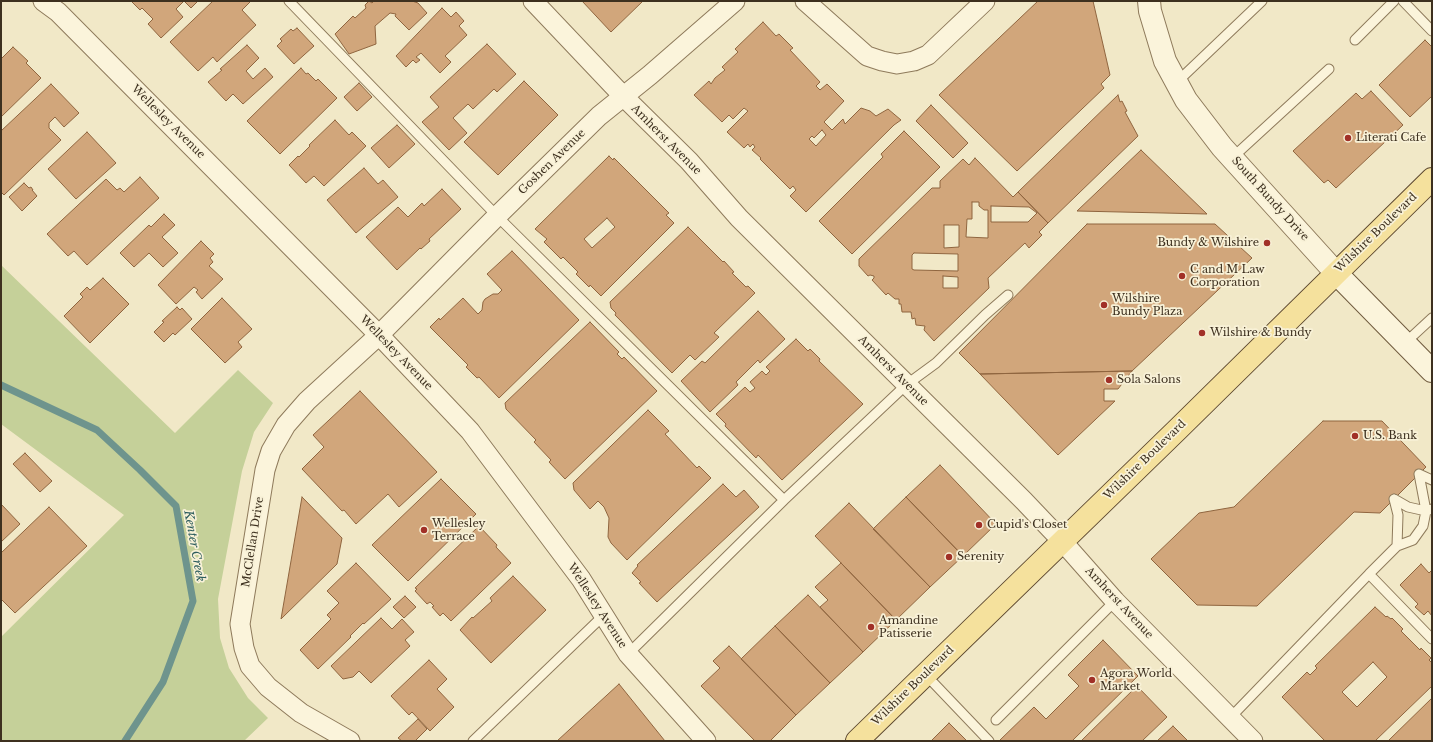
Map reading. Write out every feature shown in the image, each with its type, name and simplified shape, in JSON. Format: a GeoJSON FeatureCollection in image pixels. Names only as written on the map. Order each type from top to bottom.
{"type":"FeatureCollection","features":[{"type":"Feature","properties":{"kind":"main road","name":"Wilshire Boulevard"},"geometry":{"type":"LineString","coordinates":[[857,741],[1432,179]]}},
{"type":"Feature","properties":{"kind":"street","name":"Wellesley Avenue"},"geometry":{"type":"LineString","coordinates":[[43,1],[58,12],[380,335],[470,431],[581,578],[603,616],[628,654],[706,741]]}},
{"type":"Feature","properties":{"kind":"street","name":"Amherst Avenue"},"geometry":{"type":"LineString","coordinates":[[533,1],[624,97],[689,161],[739,218],[1024,501],[1115,601],[1253,741]]}},
{"type":"Feature","properties":{"kind":"street","name":"Goshen Avenue"},"geometry":{"type":"LineString","coordinates":[[380,335],[497,216],[599,116],[624,97],[735,1]]}},
{"type":"Feature","properties":{"kind":"street"},"geometry":{"type":"LineString","coordinates":[[805,1],[867,56],[897,64],[914,61],[928,55],[986,1]]}},
{"type":"Feature","properties":{"kind":"street","name":"South Bundy Drive"},"geometry":{"type":"LineString","coordinates":[[1149,1],[1150,11],[1165,61],[1186,100],[1232,158],[1336,273],[1432,371]]}},
{"type":"Feature","properties":{"kind":"street","name":"McClellan Drive"},"geometry":{"type":"LineString","coordinates":[[350,741],[301,713],[268,687],[250,666],[244,648],[240,624],[265,470],[271,450],[286,425],[307,401],[380,335]]}},
{"type":"Feature","properties":{"kind":"lane"},"geometry":{"type":"LineString","coordinates":[[288,1],[497,216],[784,500]]}},
{"type":"Feature","properties":{"kind":"lane"},"geometry":{"type":"LineString","coordinates":[[1176,82],[1262,1]]}},
{"type":"Feature","properties":{"kind":"lane"},"geometry":{"type":"LineString","coordinates":[[1354,40],[1394,1]]}},
{"type":"Feature","properties":{"kind":"lane"},"geometry":{"type":"LineString","coordinates":[[1403,1],[1432,31]]}},
{"type":"Feature","properties":{"kind":"lane"},"geometry":{"type":"LineString","coordinates":[[1232,158],[1329,69]]}},
{"type":"Feature","properties":{"kind":"lane"},"geometry":{"type":"LineString","coordinates":[[628,654],[784,500],[906,385],[936,363],[985,315],[1008,295]]}},
{"type":"Feature","properties":{"kind":"lane"},"geometry":{"type":"LineString","coordinates":[[1405,343],[1432,318]]}},
{"type":"Feature","properties":{"kind":"lane"},"geometry":{"type":"LineString","coordinates":[[1231,717],[1397,546],[1413,540],[1423,526],[1429,510],[1419,474],[1432,480]]}},
{"type":"Feature","properties":{"kind":"lane"},"geometry":{"type":"LineString","coordinates":[[1397,546],[1398,515],[1394,500],[1408,507],[1429,510]]}},
{"type":"Feature","properties":{"kind":"lane"},"geometry":{"type":"LineString","coordinates":[[1369,574],[1432,639]]}},
{"type":"Feature","properties":{"kind":"lane"},"geometry":{"type":"LineString","coordinates":[[996,720],[1115,601]]}},
{"type":"Feature","properties":{"kind":"lane"},"geometry":{"type":"LineString","coordinates":[[473,741],[603,616]]}},
{"type":"Feature","properties":{"kind":"lane"},"geometry":{"type":"LineString","coordinates":[[925,674],[989,741]]}},
{"type":"Feature","properties":{"kind":"green space"},"geometry":{"type":"Polygon","coordinates":[[[1,265],[175,433],[238,370],[273,403],[254,432],[242,471],[218,599],[220,638],[229,668],[248,698],[268,718],[244,741],[1,741],[1,637],[124,515],[1,424],[1,265]]]}},
{"type":"Feature","properties":{"kind":"building"},"geometry":{"type":"Polygon","coordinates":[[[184,1],[176,9],[183,17],[161,38],[148,24],[153,19],[142,8],[140,10],[132,2],[184,1]]]}},
{"type":"Feature","properties":{"kind":"building"},"geometry":{"type":"Polygon","coordinates":[[[184,1],[198,1],[191,8],[184,1]]]}},
{"type":"Feature","properties":{"kind":"building"},"geometry":{"type":"Polygon","coordinates":[[[213,1],[251,1],[242,10],[256,25],[217,62],[213,57],[198,71],[170,42],[213,1]]]}},
{"type":"Feature","properties":{"kind":"building"},"geometry":{"type":"Polygon","coordinates":[[[369,1],[372,3],[374,1],[412,1],[418,3],[427,13],[409,30],[395,16],[396,14],[390,13],[375,26],[376,44],[349,54],[335,34],[353,16],[355,18],[366,8],[365,5],[369,1]]]}},
{"type":"Feature","properties":{"kind":"building"},"geometry":{"type":"Polygon","coordinates":[[[582,1],[643,1],[611,32],[582,1]]]}},
{"type":"Feature","properties":{"kind":"building"},"geometry":{"type":"Polygon","coordinates":[[[1038,1],[1093,1],[1110,75],[1101,84],[1104,88],[1017,171],[939,95],[1038,1]]]}},
{"type":"Feature","properties":{"kind":"building"},"geometry":{"type":"Polygon","coordinates":[[[442,8],[451,17],[456,12],[464,21],[459,26],[467,35],[445,56],[451,62],[440,73],[421,53],[416,57],[420,60],[416,63],[413,60],[406,67],[396,56],[442,8]]]}},
{"type":"Feature","properties":{"kind":"building"},"geometry":{"type":"Polygon","coordinates":[[[763,22],[776,36],[779,34],[793,48],[790,50],[820,82],[816,86],[820,90],[827,84],[844,101],[824,122],[832,130],[843,119],[845,124],[861,108],[870,111],[876,116],[888,109],[901,120],[894,125],[806,212],[790,196],[796,190],[793,186],[790,189],[760,159],[761,158],[752,150],[755,147],[753,144],[750,147],[748,144],[744,148],[727,132],[748,111],[744,108],[733,119],[729,115],[722,122],[694,95],[709,81],[711,84],[715,78],[725,70],[722,67],[738,52],[735,49],[763,22]],[[822,130],[814,138],[812,136],[809,139],[816,146],[826,135],[822,130]]]}},
{"type":"Feature","properties":{"kind":"building"},"geometry":{"type":"Polygon","coordinates":[[[297,28],[314,46],[294,64],[277,46],[282,41],[280,39],[291,29],[293,31],[297,28]]]}},
{"type":"Feature","properties":{"kind":"building"},"geometry":{"type":"Polygon","coordinates":[[[1425,40],[1432,47],[1432,96],[1410,117],[1379,85],[1425,40]]]}},
{"type":"Feature","properties":{"kind":"building"},"geometry":{"type":"Polygon","coordinates":[[[487,44],[516,74],[497,92],[494,89],[473,109],[468,104],[453,118],[467,133],[449,150],[422,122],[439,107],[430,97],[487,44]]]}},
{"type":"Feature","properties":{"kind":"building"},"geometry":{"type":"Polygon","coordinates":[[[247,45],[259,58],[246,71],[253,79],[265,68],[273,77],[243,104],[233,94],[226,101],[208,82],[247,45]]]}},
{"type":"Feature","properties":{"kind":"building"},"geometry":{"type":"Polygon","coordinates":[[[13,47],[28,61],[26,63],[41,78],[1,117],[1,59],[13,47]]]}},
{"type":"Feature","properties":{"kind":"building"},"geometry":{"type":"Polygon","coordinates":[[[301,68],[306,74],[308,73],[316,81],[318,79],[337,98],[280,154],[247,121],[301,68]]]}},
{"type":"Feature","properties":{"kind":"building"},"geometry":{"type":"Polygon","coordinates":[[[524,81],[558,115],[498,175],[464,142],[524,81]]]}},
{"type":"Feature","properties":{"kind":"building"},"geometry":{"type":"Polygon","coordinates":[[[359,83],[372,97],[357,111],[344,97],[359,83]]]}},
{"type":"Feature","properties":{"kind":"building"},"geometry":{"type":"Polygon","coordinates":[[[51,84],[79,113],[64,127],[55,117],[49,123],[49,128],[61,140],[4,195],[1,192],[1,131],[51,84]]]}},
{"type":"Feature","properties":{"kind":"building","name":"Literati Cafe"},"geometry":{"type":"Polygon","coordinates":[[[1371,91],[1403,125],[1336,188],[1328,180],[1324,183],[1293,151],[1356,93],[1362,99],[1371,91]]]}},
{"type":"Feature","properties":{"kind":"building"},"geometry":{"type":"Polygon","coordinates":[[[1118,95],[1120,102],[1122,101],[1127,111],[1125,112],[1138,136],[1048,223],[1018,192],[1118,95]]]}},
{"type":"Feature","properties":{"kind":"building"},"geometry":{"type":"Polygon","coordinates":[[[931,105],[968,143],[953,158],[916,121],[931,105]]]}},
{"type":"Feature","properties":{"kind":"building"},"geometry":{"type":"Polygon","coordinates":[[[335,120],[349,135],[352,132],[366,146],[324,186],[314,176],[306,183],[289,165],[298,156],[299,157],[310,146],[309,145],[335,120]]]}},
{"type":"Feature","properties":{"kind":"building"},"geometry":{"type":"Polygon","coordinates":[[[397,125],[415,144],[389,168],[371,148],[397,125]]]}},
{"type":"Feature","properties":{"kind":"building"},"geometry":{"type":"Polygon","coordinates":[[[904,131],[940,167],[852,254],[819,221],[883,157],[881,154],[904,131]]]}},
{"type":"Feature","properties":{"kind":"building"},"geometry":{"type":"Polygon","coordinates":[[[87,132],[116,163],[76,199],[48,169],[87,132]]]}},
{"type":"Feature","properties":{"kind":"building"},"geometry":{"type":"Polygon","coordinates":[[[1141,150],[1207,214],[1077,211],[1141,150]]]}},
{"type":"Feature","properties":{"kind":"building"},"geometry":{"type":"Polygon","coordinates":[[[609,156],[613,160],[614,158],[669,213],[666,215],[674,223],[601,296],[576,274],[578,272],[563,257],[561,259],[544,242],[547,239],[535,229],[609,156]],[[607,218],[584,239],[592,248],[615,227],[607,218]]]}},
{"type":"Feature","properties":{"kind":"building"},"geometry":{"type":"Polygon","coordinates":[[[975,158],[1013,197],[1018,192],[1048,223],[1039,232],[1042,235],[1029,248],[1025,243],[988,278],[989,288],[934,341],[924,330],[925,326],[916,325],[915,318],[912,319],[911,312],[902,312],[899,299],[895,299],[888,293],[886,295],[872,280],[874,276],[868,276],[859,266],[859,259],[932,188],[940,188],[940,181],[963,159],[969,165],[975,158]],[[972,202],[972,219],[967,219],[966,237],[988,238],[988,210],[984,210],[979,206],[979,202],[972,202]],[[991,206],[991,222],[1028,222],[1037,213],[1029,207],[991,206]],[[944,225],[944,248],[959,247],[959,225],[944,225]],[[914,253],[912,255],[912,269],[958,271],[958,254],[914,253]],[[943,276],[943,288],[958,288],[958,277],[943,276]]]}},
{"type":"Feature","properties":{"kind":"building"},"geometry":{"type":"Polygon","coordinates":[[[364,168],[378,184],[383,180],[398,197],[356,233],[327,200],[364,168]]]}},
{"type":"Feature","properties":{"kind":"building"},"geometry":{"type":"Polygon","coordinates":[[[140,177],[159,198],[87,265],[74,251],[68,256],[47,234],[106,179],[117,190],[120,188],[124,192],[140,177]]]}},
{"type":"Feature","properties":{"kind":"building"},"geometry":{"type":"Polygon","coordinates":[[[24,183],[29,188],[31,187],[37,196],[22,211],[9,197],[24,183]]]}},
{"type":"Feature","properties":{"kind":"building"},"geometry":{"type":"Polygon","coordinates":[[[442,189],[461,209],[429,239],[430,241],[421,249],[420,248],[397,270],[366,237],[398,207],[408,217],[422,203],[424,206],[442,189]]]}},
{"type":"Feature","properties":{"kind":"building"},"geometry":{"type":"Polygon","coordinates":[[[164,214],[175,225],[162,237],[178,253],[163,267],[149,253],[134,267],[120,253],[149,225],[151,227],[164,214]]]}},
{"type":"Feature","properties":{"kind":"building","name":"Wilshire Bundy Plaza"},"geometry":{"type":"Polygon","coordinates":[[[1087,224],[1215,224],[1252,258],[1132,371],[980,374],[959,353],[1087,224]]]}},
{"type":"Feature","properties":{"kind":"building"},"geometry":{"type":"Polygon","coordinates":[[[688,227],[723,262],[724,261],[734,272],[732,273],[746,287],[748,286],[755,293],[714,333],[719,337],[695,360],[690,355],[672,373],[615,315],[616,313],[611,308],[610,302],[688,227]]]}},
{"type":"Feature","properties":{"kind":"building"},"geometry":{"type":"Polygon","coordinates":[[[201,241],[214,254],[210,258],[213,262],[209,266],[223,279],[202,299],[196,292],[198,290],[194,287],[176,304],[158,285],[201,241]]]}},
{"type":"Feature","properties":{"kind":"building"},"geometry":{"type":"Polygon","coordinates":[[[512,251],[579,320],[499,398],[479,377],[477,378],[466,367],[468,365],[430,327],[439,318],[440,320],[463,298],[478,314],[482,310],[485,299],[493,294],[498,294],[502,290],[487,274],[512,251]]]}},
{"type":"Feature","properties":{"kind":"building"},"geometry":{"type":"Polygon","coordinates":[[[103,278],[129,304],[90,343],[64,316],[83,297],[80,294],[87,287],[90,290],[103,278]]]}},
{"type":"Feature","properties":{"kind":"building"},"geometry":{"type":"Polygon","coordinates":[[[222,298],[252,329],[238,342],[242,347],[225,363],[191,329],[222,298]]]}},
{"type":"Feature","properties":{"kind":"building"},"geometry":{"type":"Polygon","coordinates":[[[177,307],[180,310],[182,308],[192,319],[175,335],[173,333],[164,342],[154,332],[164,322],[162,321],[177,307]]]}},
{"type":"Feature","properties":{"kind":"building"},"geometry":{"type":"Polygon","coordinates":[[[758,311],[785,339],[760,363],[758,360],[736,382],[738,385],[710,412],[681,381],[702,361],[705,363],[758,311]]]}},
{"type":"Feature","properties":{"kind":"building"},"geometry":{"type":"Polygon","coordinates":[[[590,322],[619,352],[617,354],[622,359],[624,357],[657,391],[565,479],[549,462],[551,460],[534,442],[536,440],[506,409],[505,403],[590,322]]]}},
{"type":"Feature","properties":{"kind":"building"},"geometry":{"type":"Polygon","coordinates":[[[796,339],[808,351],[810,349],[820,359],[819,361],[863,404],[782,480],[758,455],[756,458],[725,426],[726,424],[716,414],[745,387],[750,392],[755,388],[750,382],[762,371],[766,375],[770,371],[766,367],[796,339]]]}},
{"type":"Feature","properties":{"kind":"building"},"geometry":{"type":"Polygon","coordinates":[[[1132,371],[1118,389],[1104,389],[1104,401],[1115,401],[1058,455],[980,374],[1132,371]]]}},
{"type":"Feature","properties":{"kind":"building"},"geometry":{"type":"Polygon","coordinates":[[[360,391],[437,472],[399,507],[388,494],[356,524],[344,510],[342,511],[302,469],[324,447],[313,435],[360,391]]]}},
{"type":"Feature","properties":{"kind":"building"},"geometry":{"type":"Polygon","coordinates":[[[648,410],[669,431],[665,434],[697,468],[699,466],[711,478],[627,560],[611,543],[608,537],[609,518],[604,507],[598,501],[590,509],[574,490],[573,483],[648,410]]]}},
{"type":"Feature","properties":{"kind":"building"},"geometry":{"type":"Polygon","coordinates":[[[1323,421],[1382,421],[1426,467],[1380,513],[1354,512],[1257,606],[1197,605],[1151,559],[1199,513],[1234,507],[1323,421]]]}},
{"type":"Feature","properties":{"kind":"building"},"geometry":{"type":"Polygon","coordinates":[[[25,453],[52,481],[40,492],[13,464],[25,453]]]}},
{"type":"Feature","properties":{"kind":"building"},"geometry":{"type":"Polygon","coordinates":[[[940,465],[996,524],[963,556],[906,497],[940,465]]]}},
{"type":"Feature","properties":{"kind":"building","name":"Wellesley Terrace"},"geometry":{"type":"Polygon","coordinates":[[[441,479],[476,514],[408,581],[372,545],[441,479]]]}},
{"type":"Feature","properties":{"kind":"building"},"geometry":{"type":"Polygon","coordinates":[[[723,484],[736,497],[744,490],[759,507],[657,602],[639,583],[641,582],[632,573],[638,566],[637,565],[723,484]]]}},
{"type":"Feature","properties":{"kind":"building"},"geometry":{"type":"Polygon","coordinates":[[[302,497],[342,538],[337,564],[281,619],[302,497]]]}},
{"type":"Feature","properties":{"kind":"building"},"geometry":{"type":"Polygon","coordinates":[[[906,497],[963,556],[930,587],[873,529],[906,497]]]}},
{"type":"Feature","properties":{"kind":"building"},"geometry":{"type":"Polygon","coordinates":[[[849,503],[930,587],[896,620],[815,536],[849,503]]]}},
{"type":"Feature","properties":{"kind":"building"},"geometry":{"type":"Polygon","coordinates":[[[1,504],[20,524],[1,542],[1,504]]]}},
{"type":"Feature","properties":{"kind":"building"},"geometry":{"type":"Polygon","coordinates":[[[49,507],[87,546],[15,613],[1,599],[1,553],[49,507]]]}},
{"type":"Feature","properties":{"kind":"building"},"geometry":{"type":"Polygon","coordinates":[[[479,526],[511,563],[451,621],[443,613],[440,616],[432,607],[434,606],[430,602],[427,604],[415,591],[417,589],[415,588],[479,526]]]}},
{"type":"Feature","properties":{"kind":"building"},"geometry":{"type":"Polygon","coordinates":[[[356,563],[391,599],[364,624],[363,623],[350,636],[351,637],[318,669],[300,650],[331,619],[327,615],[339,603],[327,591],[356,563]]]}},
{"type":"Feature","properties":{"kind":"building"},"geometry":{"type":"Polygon","coordinates":[[[841,563],[896,620],[863,652],[820,607],[828,600],[815,587],[841,563]]]}},
{"type":"Feature","properties":{"kind":"building"},"geometry":{"type":"Polygon","coordinates":[[[1421,564],[1429,573],[1432,570],[1432,616],[1428,611],[1424,615],[1415,607],[1418,604],[1400,585],[1421,564]]]}},
{"type":"Feature","properties":{"kind":"building"},"geometry":{"type":"Polygon","coordinates":[[[513,576],[546,610],[491,663],[460,630],[472,617],[473,618],[492,601],[490,598],[513,576]]]}},
{"type":"Feature","properties":{"kind":"building"},"geometry":{"type":"Polygon","coordinates":[[[808,595],[863,652],[830,683],[775,626],[808,595]]]}},
{"type":"Feature","properties":{"kind":"building"},"geometry":{"type":"Polygon","coordinates":[[[405,596],[416,607],[404,618],[393,607],[405,596]]]}},
{"type":"Feature","properties":{"kind":"building"},"geometry":{"type":"Polygon","coordinates":[[[1375,607],[1386,617],[1392,618],[1403,629],[1401,631],[1420,650],[1421,648],[1431,658],[1429,660],[1432,663],[1432,686],[1375,741],[1325,741],[1282,697],[1307,672],[1310,675],[1317,668],[1315,666],[1375,607]],[[1373,662],[1342,692],[1357,707],[1387,677],[1373,662]]]}},
{"type":"Feature","properties":{"kind":"building"},"geometry":{"type":"Polygon","coordinates":[[[381,618],[392,629],[402,619],[414,632],[405,640],[410,646],[371,683],[359,671],[353,677],[343,679],[331,666],[381,618]]]}},
{"type":"Feature","properties":{"kind":"building"},"geometry":{"type":"Polygon","coordinates":[[[775,626],[830,683],[796,715],[741,659],[775,626]]]}},
{"type":"Feature","properties":{"kind":"building"},"geometry":{"type":"Polygon","coordinates":[[[1103,640],[1138,676],[1072,741],[999,741],[1034,707],[1046,719],[1079,686],[1068,675],[1103,640]]]}},
{"type":"Feature","properties":{"kind":"building"},"geometry":{"type":"Polygon","coordinates":[[[729,646],[796,715],[770,741],[755,741],[701,686],[720,668],[713,661],[729,646]]]}},
{"type":"Feature","properties":{"kind":"building"},"geometry":{"type":"Polygon","coordinates":[[[429,660],[447,679],[437,689],[454,707],[430,731],[412,712],[409,715],[391,696],[429,660]]]}},
{"type":"Feature","properties":{"kind":"building"},"geometry":{"type":"Polygon","coordinates":[[[619,684],[665,741],[557,741],[619,684]]]}},
{"type":"Feature","properties":{"kind":"building"},"geometry":{"type":"Polygon","coordinates":[[[1137,686],[1167,717],[1142,741],[1081,741],[1137,686]]]}},
{"type":"Feature","properties":{"kind":"building"},"geometry":{"type":"Polygon","coordinates":[[[1432,698],[1432,741],[1388,741],[1432,698]]]}},
{"type":"Feature","properties":{"kind":"building"},"geometry":{"type":"Polygon","coordinates":[[[418,719],[427,729],[415,741],[402,741],[398,738],[418,719]]]}},
{"type":"Feature","properties":{"kind":"building"},"geometry":{"type":"Polygon","coordinates":[[[949,723],[967,741],[931,741],[949,723]]]}},
{"type":"Feature","properties":{"kind":"building"},"geometry":{"type":"Polygon","coordinates":[[[1173,726],[1188,741],[1157,741],[1173,726]]]}},
{"type":"Feature","properties":{"kind":"waterway","name":"Kenter Creek"},"geometry":{"type":"LineString","coordinates":[[1,385],[97,430],[176,506],[193,601],[163,682],[125,741]]}},
{"type":"Feature","properties":{"kind":"place","name":"Literati Cafe"},"geometry":{"type":"Point","coordinates":[1348,138]}},
{"type":"Feature","properties":{"kind":"place","name":"Bundy & Wilshire"},"geometry":{"type":"Point","coordinates":[1267,243]}},
{"type":"Feature","properties":{"kind":"place","name":"C and M Law Corporation"},"geometry":{"type":"Point","coordinates":[1182,276]}},
{"type":"Feature","properties":{"kind":"place","name":"Wilshire Bundy Plaza"},"geometry":{"type":"Point","coordinates":[1104,305]}},
{"type":"Feature","properties":{"kind":"place","name":"Wilshire & Bundy"},"geometry":{"type":"Point","coordinates":[1202,333]}},
{"type":"Feature","properties":{"kind":"place","name":"Sola Salons"},"geometry":{"type":"Point","coordinates":[1109,380]}},
{"type":"Feature","properties":{"kind":"place","name":"U.S. Bank"},"geometry":{"type":"Point","coordinates":[1355,436]}},
{"type":"Feature","properties":{"kind":"place","name":"Cupid's Closet"},"geometry":{"type":"Point","coordinates":[979,525]}},
{"type":"Feature","properties":{"kind":"place","name":"Wellesley Terrace"},"geometry":{"type":"Point","coordinates":[424,530]}},
{"type":"Feature","properties":{"kind":"place","name":"Serenity"},"geometry":{"type":"Point","coordinates":[949,557]}},
{"type":"Feature","properties":{"kind":"place","name":"Amandine Patisserie"},"geometry":{"type":"Point","coordinates":[871,627]}},
{"type":"Feature","properties":{"kind":"place","name":"Agora World Market"},"geometry":{"type":"Point","coordinates":[1092,680]}}]}
